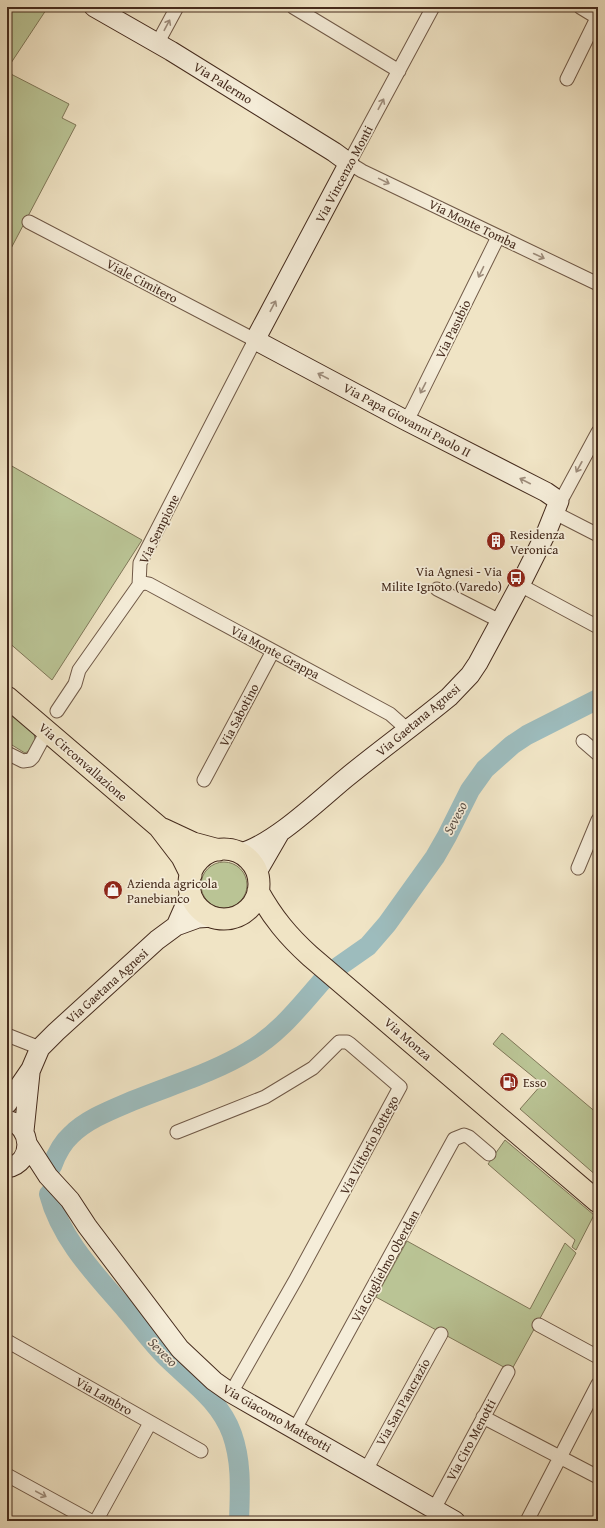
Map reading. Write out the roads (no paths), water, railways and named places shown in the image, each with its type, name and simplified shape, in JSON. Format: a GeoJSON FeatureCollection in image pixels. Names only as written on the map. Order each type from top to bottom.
{"type":"FeatureCollection","features":[{"type":"Feature","properties":{"kind":"main road","name":"Via Circonvallazione"},"geometry":{"type":"LineString","coordinates":[[7,697],[159,827],[182,857],[191,883]]}},
{"type":"Feature","properties":{"kind":"main road","name":"Via Circonvallazione"},"geometry":{"type":"LineString","coordinates":[[159,827],[193,843],[219,850]]}},
{"type":"Feature","properties":{"kind":"main road"},"geometry":{"type":"LineString","coordinates":[[219,850],[230,850],[241,853],[250,861],[273,917],[290,937],[257,923],[223,918],[204,912],[196,904],[191,883],[195,866],[201,858],[209,852],[219,850]]}},
{"type":"Feature","properties":{"kind":"main road"},"geometry":{"type":"LineString","coordinates":[[223,918],[238,916],[249,908],[257,897],[258,881]]}},
{"type":"Feature","properties":{"kind":"main road","name":"Via Monza"},"geometry":{"type":"LineString","coordinates":[[290,937],[346,987],[598,1202]]}},
{"type":"Feature","properties":{"kind":"street","name":"Via Palermo"},"geometry":{"type":"LineString","coordinates":[[94,7],[334,152],[349,163]]}},
{"type":"Feature","properties":{"kind":"street"},"geometry":{"type":"LineString","coordinates":[[157,44],[177,7]]}},
{"type":"Feature","properties":{"kind":"street"},"geometry":{"type":"LineString","coordinates":[[293,7],[399,71]]}},
{"type":"Feature","properties":{"kind":"street","name":"Via Vincenzo Monti"},"geometry":{"type":"LineString","coordinates":[[255,340],[433,7]]}},
{"type":"Feature","properties":{"kind":"street"},"geometry":{"type":"LineString","coordinates":[[567,79],[598,17],[580,7]]}},
{"type":"Feature","properties":{"kind":"street","name":"Via Monte Tomba"},"geometry":{"type":"LineString","coordinates":[[349,163],[362,171],[598,284]]}},
{"type":"Feature","properties":{"kind":"street","name":"Viale Cimitero"},"geometry":{"type":"LineString","coordinates":[[29,222],[255,340]]}},
{"type":"Feature","properties":{"kind":"street","name":"Via Pasubio"},"geometry":{"type":"LineString","coordinates":[[405,420],[412,412],[498,237]]}},
{"type":"Feature","properties":{"kind":"street","name":"Via Papa Giovanni Paolo II"},"geometry":{"type":"LineString","coordinates":[[255,340],[405,420],[546,492],[557,507]]}},
{"type":"Feature","properties":{"kind":"street","name":"Via Sempione"},"geometry":{"type":"LineString","coordinates":[[139,585],[140,563],[255,340]]}},
{"type":"Feature","properties":{"kind":"street","name":"Via Gaetana Agnesi"},"geometry":{"type":"LineString","coordinates":[[241,853],[250,851],[281,832],[348,776],[449,697],[470,675],[478,664],[520,586],[557,507],[597,437]]}},
{"type":"Feature","properties":{"kind":"street"},"geometry":{"type":"LineString","coordinates":[[557,507],[598,535]]}},
{"type":"Feature","properties":{"kind":"street","name":"Via Monte Grappa"},"geometry":{"type":"LineString","coordinates":[[139,585],[144,583],[149,584],[390,714],[408,730]]}},
{"type":"Feature","properties":{"kind":"street"},"geometry":{"type":"LineString","coordinates":[[57,711],[75,684],[79,670],[139,585]]}},
{"type":"Feature","properties":{"kind":"street"},"geometry":{"type":"LineString","coordinates":[[520,586],[598,627]]}},
{"type":"Feature","properties":{"kind":"street"},"geometry":{"type":"LineString","coordinates":[[437,589],[500,622]]}},
{"type":"Feature","properties":{"kind":"street","name":"Via Sabotino"},"geometry":{"type":"LineString","coordinates":[[204,780],[273,651]]}},
{"type":"Feature","properties":{"kind":"street"},"geometry":{"type":"LineString","coordinates":[[7,753],[23,761],[30,760],[47,731]]}},
{"type":"Feature","properties":{"kind":"street"},"geometry":{"type":"LineString","coordinates":[[583,741],[598,754]]}},
{"type":"Feature","properties":{"kind":"street"},"geometry":{"type":"LineString","coordinates":[[578,868],[598,820]]}},
{"type":"Feature","properties":{"kind":"street","name":"Via Gaetana Agnesi"},"geometry":{"type":"LineString","coordinates":[[258,881],[281,832]]}},
{"type":"Feature","properties":{"kind":"street","name":"Via Gaetana Agnesi"},"geometry":{"type":"LineString","coordinates":[[176,926],[191,883]]}},
{"type":"Feature","properties":{"kind":"street","name":"Via Gaetana Agnesi"},"geometry":{"type":"LineString","coordinates":[[40,1048],[157,940],[176,926],[198,918],[223,918]]}},
{"type":"Feature","properties":{"kind":"street"},"geometry":{"type":"LineString","coordinates":[[7,1035],[40,1048],[31,1069],[7,1104]]}},
{"type":"Feature","properties":{"kind":"street","name":"Via Vittorio Bottego"},"geometry":{"type":"LineString","coordinates":[[177,1132],[265,1097],[313,1068],[339,1042],[347,1042],[350,1044],[400,1087],[296,1278],[231,1393]]}},
{"type":"Feature","properties":{"kind":"street"},"geometry":{"type":"LineString","coordinates":[[12,1168],[26,1154],[31,1069]]}},
{"type":"Feature","properties":{"kind":"street"},"geometry":{"type":"LineString","coordinates":[[7,1120],[15,1122],[26,1138]]}},
{"type":"Feature","properties":{"kind":"street","name":"Via Guglielmo Oberdan"},"geometry":{"type":"LineString","coordinates":[[295,1429],[454,1139],[464,1135],[469,1137],[489,1154]]}},
{"type":"Feature","properties":{"kind":"street","name":"Via Giacomo Matteotti"},"geometry":{"type":"LineString","coordinates":[[26,1138],[50,1179],[70,1200],[87,1226],[180,1349],[214,1381],[231,1393],[455,1521]]}},
{"type":"Feature","properties":{"kind":"street","name":"Via Giacomo Matteotti"},"geometry":{"type":"LineString","coordinates":[[12,1168],[50,1179]]}},
{"type":"Feature","properties":{"kind":"street"},"geometry":{"type":"LineString","coordinates":[[538,1325],[598,1358]]}},
{"type":"Feature","properties":{"kind":"street","name":"Via San Pancrazio"},"geometry":{"type":"LineString","coordinates":[[366,1470],[441,1334]]}},
{"type":"Feature","properties":{"kind":"street","name":"Via Lambro"},"geometry":{"type":"LineString","coordinates":[[7,1341],[150,1423],[201,1450]]}},
{"type":"Feature","properties":{"kind":"street","name":"Via Ciro Menotti"},"geometry":{"type":"LineString","coordinates":[[434,1509],[508,1372]]}},
{"type":"Feature","properties":{"kind":"street"},"geometry":{"type":"LineString","coordinates":[[526,1521],[598,1384]]}},
{"type":"Feature","properties":{"kind":"street"},"geometry":{"type":"LineString","coordinates":[[483,1417],[598,1477]]}},
{"type":"Feature","properties":{"kind":"street"},"geometry":{"type":"LineString","coordinates":[[96,1521],[150,1423]]}},
{"type":"Feature","properties":{"kind":"street"},"geometry":{"type":"LineString","coordinates":[[7,1475],[91,1521]]}},
{"type":"Feature","properties":{"kind":"waterway","name":"Seveso"},"geometry":{"type":"LineString","coordinates":[[338,967],[368,946],[387,924],[435,857],[470,790],[485,769],[512,745],[527,735],[598,699]]}},
{"type":"Feature","properties":{"kind":"waterway","name":"Seveso"},"geometry":{"type":"LineString","coordinates":[[52,1166],[60,1149],[68,1138],[84,1124],[108,1111],[221,1066],[260,1044],[289,1018],[323,980]]}},
{"type":"Feature","properties":{"kind":"waterway","name":"Seveso"},"geometry":{"type":"LineString","coordinates":[[49,1194],[62,1227],[81,1256],[155,1345],[203,1391],[227,1422],[232,1434],[239,1466],[239,1521]]}},
{"type":"Feature","properties":{"kind":"place","name":"Residenza Veronica"},"geometry":{"type":"Point","coordinates":[496,541]}},
{"type":"Feature","properties":{"kind":"place","name":"Via Agnesi - Via Milite Ignoto (Varedo)"},"geometry":{"type":"Point","coordinates":[516,578]}},
{"type":"Feature","properties":{"kind":"place","name":"Azienda agricola Panebianco"},"geometry":{"type":"Point","coordinates":[113,890]}},
{"type":"Feature","properties":{"kind":"place","name":"Esso"},"geometry":{"type":"Point","coordinates":[509,1082]}}]}
